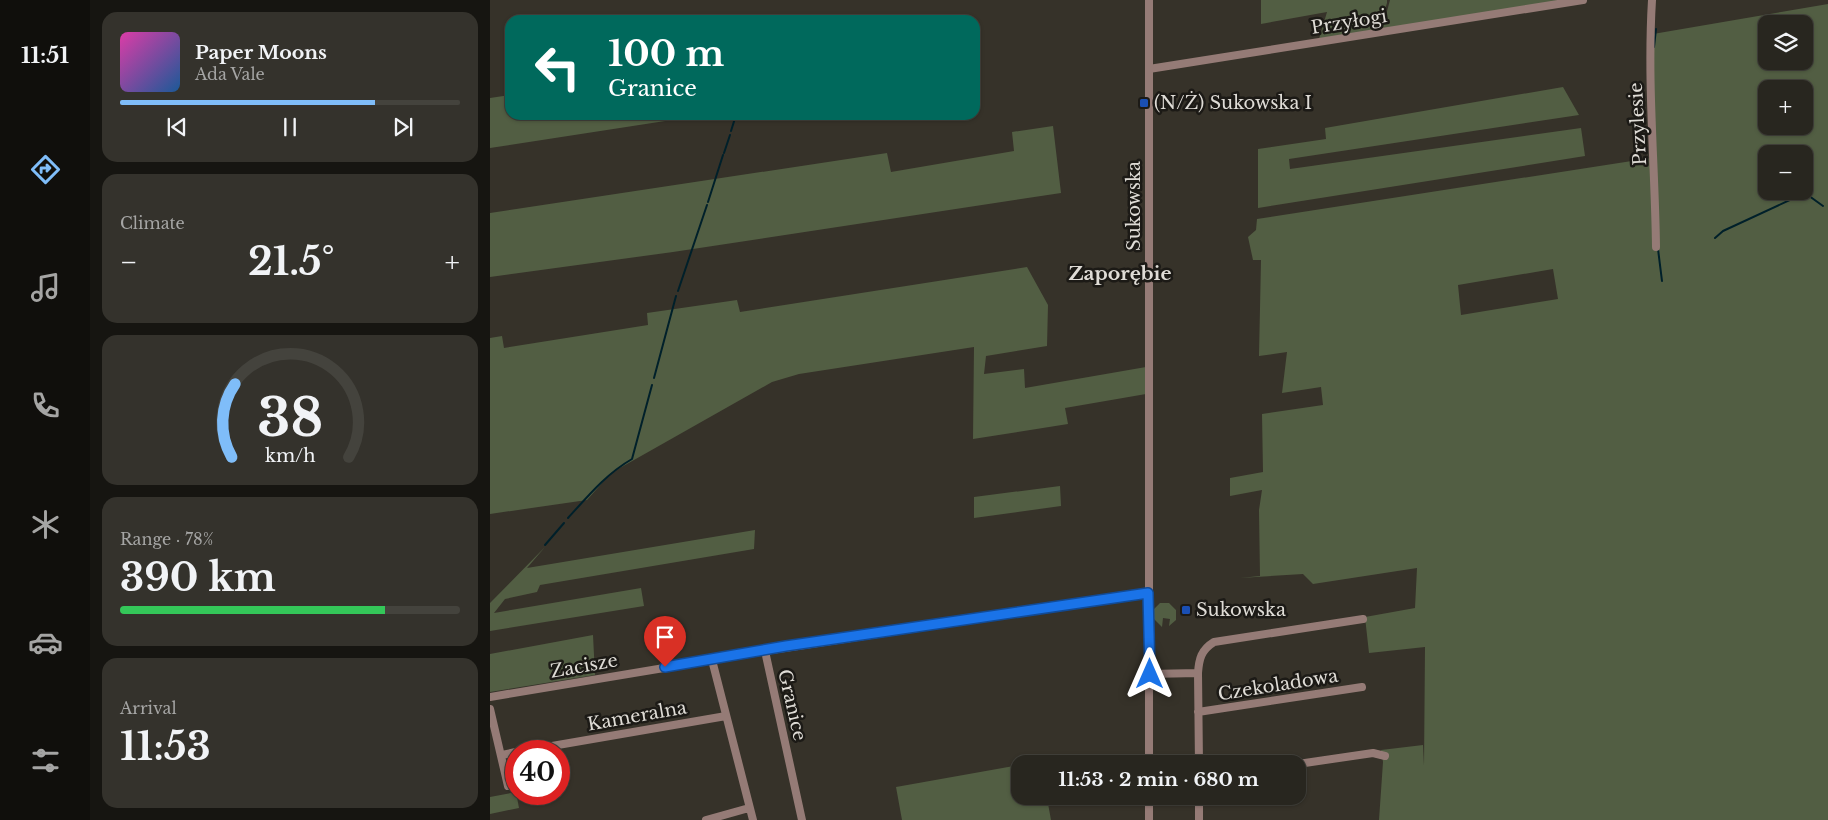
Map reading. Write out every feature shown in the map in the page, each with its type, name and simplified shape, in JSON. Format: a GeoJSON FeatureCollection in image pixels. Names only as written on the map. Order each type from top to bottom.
{"type":"FeatureCollection","features":[{"type":"Feature","properties":{"kind":"street","name":"Sukowska"},"geometry":{"type":"LineString","coordinates":[[1149,0],[1149,755]]}},
{"type":"Feature","properties":{"kind":"street","name":"Przyłogi"},"geometry":{"type":"LineString","coordinates":[[1149,69],[1584,0]]}},
{"type":"Feature","properties":{"kind":"street","name":"Przylesie"},"geometry":{"type":"LineString","coordinates":[[1652,0],[1650,103],[1654,143],[1656,247]]}},
{"type":"Feature","properties":{"kind":"street","name":"Granice"},"geometry":{"type":"LineString","coordinates":[[802,820],[765,651],[1148,593]]}},
{"type":"Feature","properties":{"kind":"street"},"geometry":{"type":"LineString","coordinates":[[1199,755],[1198,674],[1199,659],[1205,648],[1214,642],[1363,619]]}},
{"type":"Feature","properties":{"kind":"street","name":"Zacisze"},"geometry":{"type":"LineString","coordinates":[[490,697],[765,651]]}},
{"type":"Feature","properties":{"kind":"street"},"geometry":{"type":"LineString","coordinates":[[712,660],[752,820]]}},
{"type":"Feature","properties":{"kind":"street"},"geometry":{"type":"LineString","coordinates":[[1150,674],[1198,674]]}},
{"type":"Feature","properties":{"kind":"street","name":"Czekoladowa"},"geometry":{"type":"LineString","coordinates":[[1198,712],[1362,687]]}},
{"type":"Feature","properties":{"kind":"street"},"geometry":{"type":"LineString","coordinates":[[490,709],[505,770]]}},
{"type":"Feature","properties":{"kind":"street","name":"Kameralna"},"geometry":{"type":"LineString","coordinates":[[570,743],[726,716]]}},
{"type":"Feature","properties":{"kind":"street"},"geometry":{"type":"LineString","coordinates":[[1306,763],[1373,753],[1385,756]]}},
{"type":"Feature","properties":{"kind":"street"},"geometry":{"type":"LineString","coordinates":[[1149,805],[1149,820]]}},
{"type":"Feature","properties":{"kind":"street"},"geometry":{"type":"LineString","coordinates":[[1200,805],[1200,820]]}},
{"type":"Feature","properties":{"kind":"street"},"geometry":{"type":"LineString","coordinates":[[706,820],[749,808]]}},
{"type":"Feature","properties":{"kind":"green space"},"geometry":{"type":"Polygon","coordinates":[[[1261,0],[1387,0],[1387,3],[1378,31],[1319,39],[1327,12],[1261,24],[1261,0]]]}},
{"type":"Feature","properties":{"kind":"green space"},"geometry":{"type":"Polygon","coordinates":[[[1390,0],[1569,0],[1382,30],[1390,0]]]}},
{"type":"Feature","properties":{"kind":"green space"},"geometry":{"type":"Polygon","coordinates":[[[1828,4],[1828,820],[1379,820],[1383,762],[1381,750],[1423,745],[1424,766],[1425,647],[1369,653],[1365,617],[1415,608],[1417,568],[1313,584],[1303,574],[1240,578],[1260,576],[1259,510],[1262,490],[1230,496],[1230,478],[1263,472],[1262,414],[1323,405],[1321,387],[1282,393],[1287,352],[1259,356],[1261,260],[1253,260],[1248,237],[1256,230],[1257,219],[1651,158],[1653,34],[1758,16],[1758,70],[1813,70],[1813,15],[1764,15],[1828,4]],[[1553,269],[1458,285],[1461,315],[1558,299],[1553,269]]]}},
{"type":"Feature","properties":{"kind":"green space"},"geometry":{"type":"Polygon","coordinates":[[[1563,87],[1579,115],[1289,159],[1290,169],[1581,128],[1585,156],[1258,208],[1258,149],[1326,139],[1325,128],[1563,87]]]}},
{"type":"Feature","properties":{"kind":"green space"},"geometry":{"type":"Polygon","coordinates":[[[505,96],[505,120],[672,120],[490,148],[490,98],[505,96]]]}},
{"type":"Feature","properties":{"kind":"green space"},"geometry":{"type":"Polygon","coordinates":[[[1053,126],[1061,193],[673,252],[490,277],[490,213],[887,153],[891,172],[1014,151],[1012,132],[1053,126]]]}},
{"type":"Feature","properties":{"kind":"green space"},"geometry":{"type":"Polygon","coordinates":[[[1027,267],[1048,305],[1047,346],[986,356],[984,374],[1024,369],[1025,388],[1146,367],[1146,394],[1065,408],[1068,424],[973,439],[974,347],[799,374],[772,382],[611,473],[587,500],[490,514],[490,338],[502,336],[504,348],[648,325],[647,313],[737,300],[740,312],[1027,267]]]}},
{"type":"Feature","properties":{"kind":"green space"},"geometry":{"type":"Polygon","coordinates":[[[1060,486],[1061,506],[974,518],[974,497],[1060,486]]]}},
{"type":"Feature","properties":{"kind":"green space"},"geometry":{"type":"Polygon","coordinates":[[[755,530],[754,549],[540,585],[537,592],[505,599],[494,613],[641,588],[644,606],[490,631],[490,603],[545,547],[527,568],[755,530]]]}},
{"type":"Feature","properties":{"kind":"green space"},"geometry":{"type":"Polygon","coordinates":[[[1160,603],[1169,603],[1176,610],[1176,620],[1169,626],[1170,619],[1163,618],[1162,627],[1153,618],[1154,609],[1160,603]]]}},
{"type":"Feature","properties":{"kind":"green space"},"geometry":{"type":"Polygon","coordinates":[[[593,635],[595,675],[490,692],[490,654],[593,635]]]}},
{"type":"Feature","properties":{"kind":"green space"},"geometry":{"type":"Polygon","coordinates":[[[1011,767],[1011,805],[1048,805],[1051,820],[902,820],[896,787],[1011,767]]]}},
{"type":"Feature","properties":{"kind":"green space"},"geometry":{"type":"Polygon","coordinates":[[[505,794],[505,805],[518,805],[519,808],[490,814],[490,797],[505,794]]]}},
{"type":"Feature","properties":{"kind":"waterway"},"geometry":{"type":"LineString","coordinates":[[1654,47],[1656,29]]}},
{"type":"Feature","properties":{"kind":"waterway"},"geometry":{"type":"LineString","coordinates":[[731,131],[734,120]]}},
{"type":"Feature","properties":{"kind":"waterway"},"geometry":{"type":"LineString","coordinates":[[724,153],[730,135]]}},
{"type":"Feature","properties":{"kind":"waterway"},"geometry":{"type":"LineString","coordinates":[[708,202],[723,155]]}},
{"type":"Feature","properties":{"kind":"waterway"},"geometry":{"type":"LineString","coordinates":[[1715,238],[1723,231],[1805,193],[1823,206]]}},
{"type":"Feature","properties":{"kind":"waterway"},"geometry":{"type":"LineString","coordinates":[[678,291],[707,205]]}},
{"type":"Feature","properties":{"kind":"waterway"},"geometry":{"type":"LineString","coordinates":[[1658,249],[1662,281]]}},
{"type":"Feature","properties":{"kind":"waterway"},"geometry":{"type":"LineString","coordinates":[[654,378],[676,296]]}},
{"type":"Feature","properties":{"kind":"waterway"},"geometry":{"type":"LineString","coordinates":[[568,518],[606,478],[632,459],[652,385]]}},
{"type":"Feature","properties":{"kind":"waterway"},"geometry":{"type":"LineString","coordinates":[[545,545],[564,523]]}},
{"type":"Feature","properties":{"kind":"place","name":"(N/Ż) Sukowska I"},"geometry":{"type":"Point","coordinates":[1144,103]}},
{"type":"Feature","properties":{"kind":"place","name":"Sukowska"},"geometry":{"type":"Point","coordinates":[1186,610]}},
{"type":"Feature","properties":{"kind":"district","name":"Zaporębie"},"geometry":{"type":"Point","coordinates":[1120,273]}},
{"type":"Feature","properties":{"kind":"route"},"geometry":{"type":"LineString","coordinates":[[665,667],[763,652],[786,646],[1148,593],[1150,674]]}}]}
